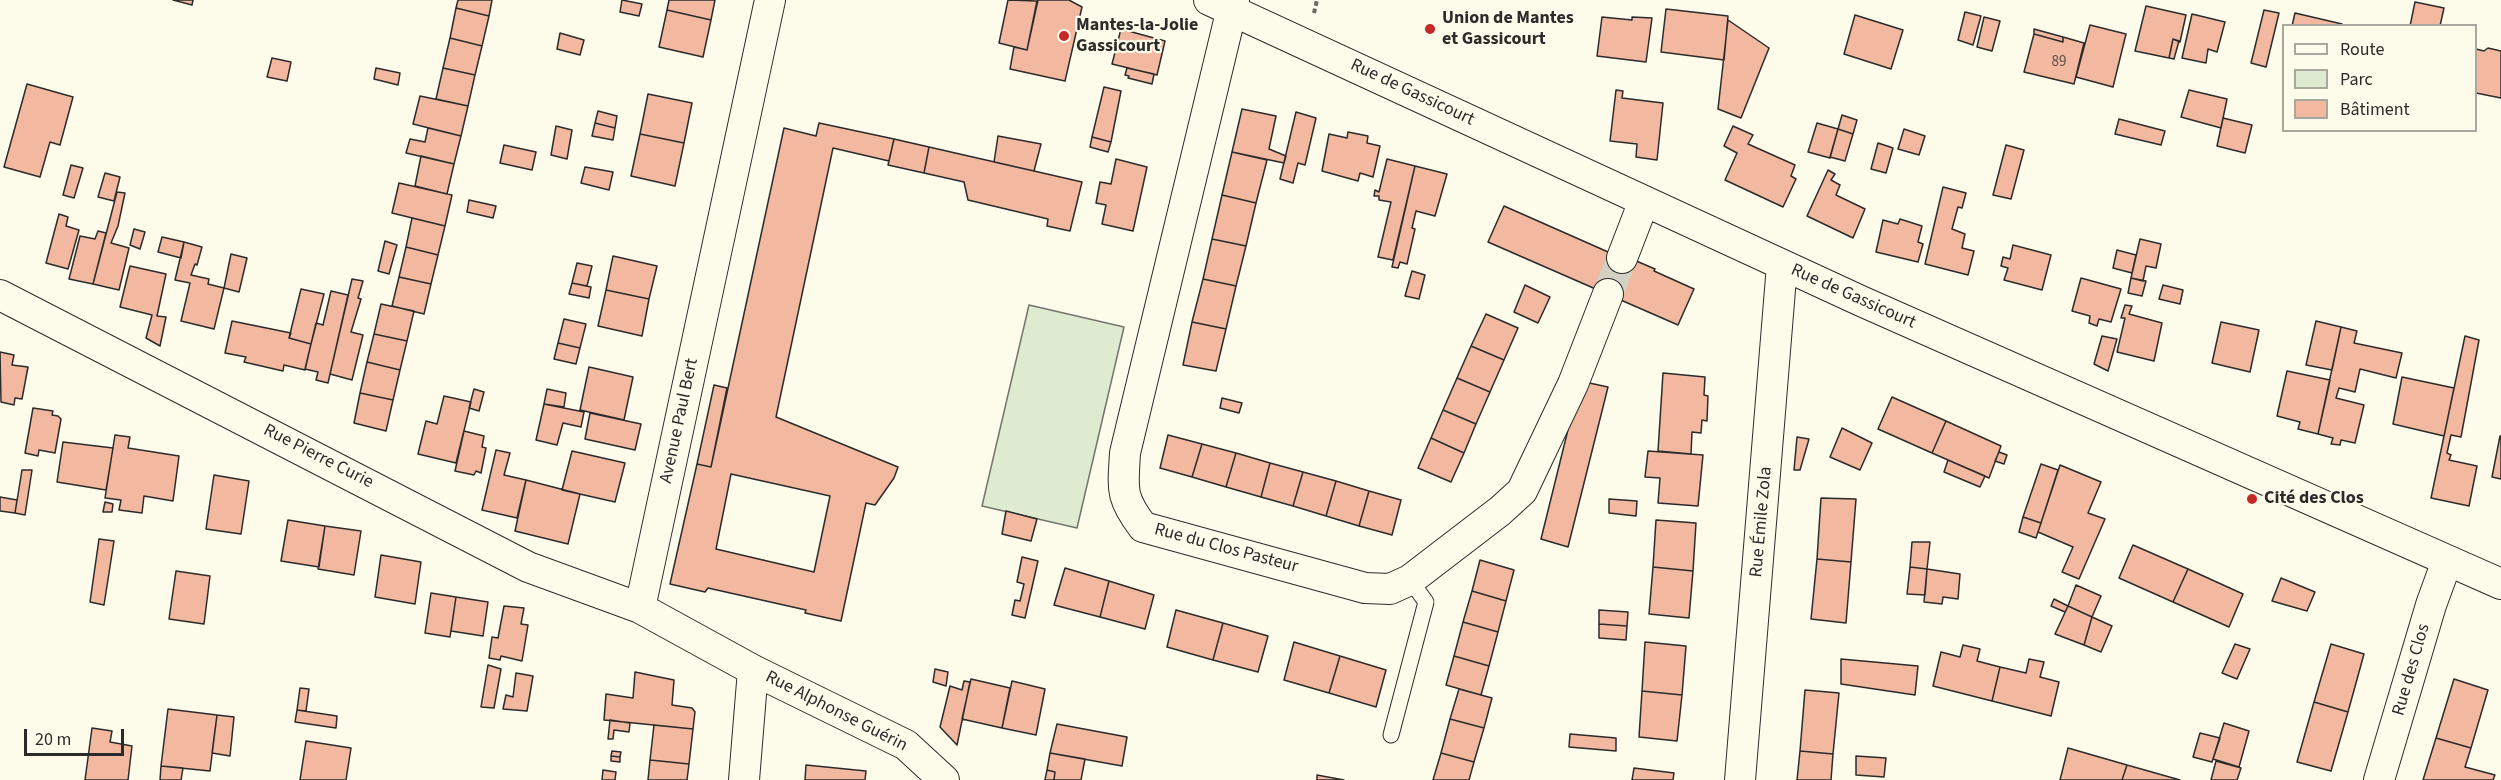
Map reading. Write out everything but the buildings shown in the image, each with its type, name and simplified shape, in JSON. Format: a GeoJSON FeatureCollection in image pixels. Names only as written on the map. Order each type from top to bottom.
{"type":"FeatureCollection","features":[{"type":"Feature","properties":{"kind":"street","name":"Avenue Paul Bert"},"geometry":{"type":"LineString","coordinates":[[640,608],[770,0]]}},
{"type":"Feature","properties":{"kind":"street","name":"Rue de Gassicourt"},"geometry":{"type":"LineString","coordinates":[[1225,3],[1782,265],[2501,584]]}},
{"type":"Feature","properties":{"kind":"street","name":"Rue du Clos Pasteur"},"geometry":{"type":"LineString","coordinates":[[1225,3],[1125,453],[1123,492],[1131,511],[1143,527],[1365,588],[1390,589],[1410,580],[1500,511],[1522,491],[1573,384],[1608,294]]}},
{"type":"Feature","properties":{"kind":"street"},"geometry":{"type":"LineString","coordinates":[[1622,258],[1644,201]]}},
{"type":"Feature","properties":{"kind":"street","name":"Rue Émile Zola"},"geometry":{"type":"LineString","coordinates":[[1740,780],[1782,265]]}},
{"type":"Feature","properties":{"kind":"street","name":"Rue Pierre Curie"},"geometry":{"type":"LineString","coordinates":[[0,295],[528,567],[640,608]]}},
{"type":"Feature","properties":{"kind":"street","name":"Rue des Clos"},"geometry":{"type":"LineString","coordinates":[[2379,780],[2431,605],[2447,561]]}},
{"type":"Feature","properties":{"kind":"street"},"geometry":{"type":"LineString","coordinates":[[640,608],[753,670],[744,780]]}},
{"type":"Feature","properties":{"kind":"street","name":"Rue Alphonse Guérin"},"geometry":{"type":"LineString","coordinates":[[753,670],[906,745],[944,780]]}},
{"type":"Feature","properties":{"kind":"lane"},"geometry":{"type":"LineString","coordinates":[[1390,735],[1426,602],[1410,580]]}},
{"type":"Feature","properties":{"kind":"green space"},"geometry":{"type":"Polygon","coordinates":[[[1029,305],[1124,327],[1077,528],[982,506],[1029,305]]]}},
{"type":"Feature","properties":{"kind":"tunnel"},"geometry":{"type":"LineString","coordinates":[[1608,294],[1622,258]]}},
{"type":"Feature","properties":{"kind":"place","name":"Union de Mantes et Gassicourt"},"geometry":{"type":"Point","coordinates":[1430,29]}},
{"type":"Feature","properties":{"kind":"place","name":"Mantes-la-Jolie Gassicourt"},"geometry":{"type":"Point","coordinates":[1064,36]}},
{"type":"Feature","properties":{"kind":"place","name":"Cité des Clos"},"geometry":{"type":"Point","coordinates":[2252,499]}}]}
